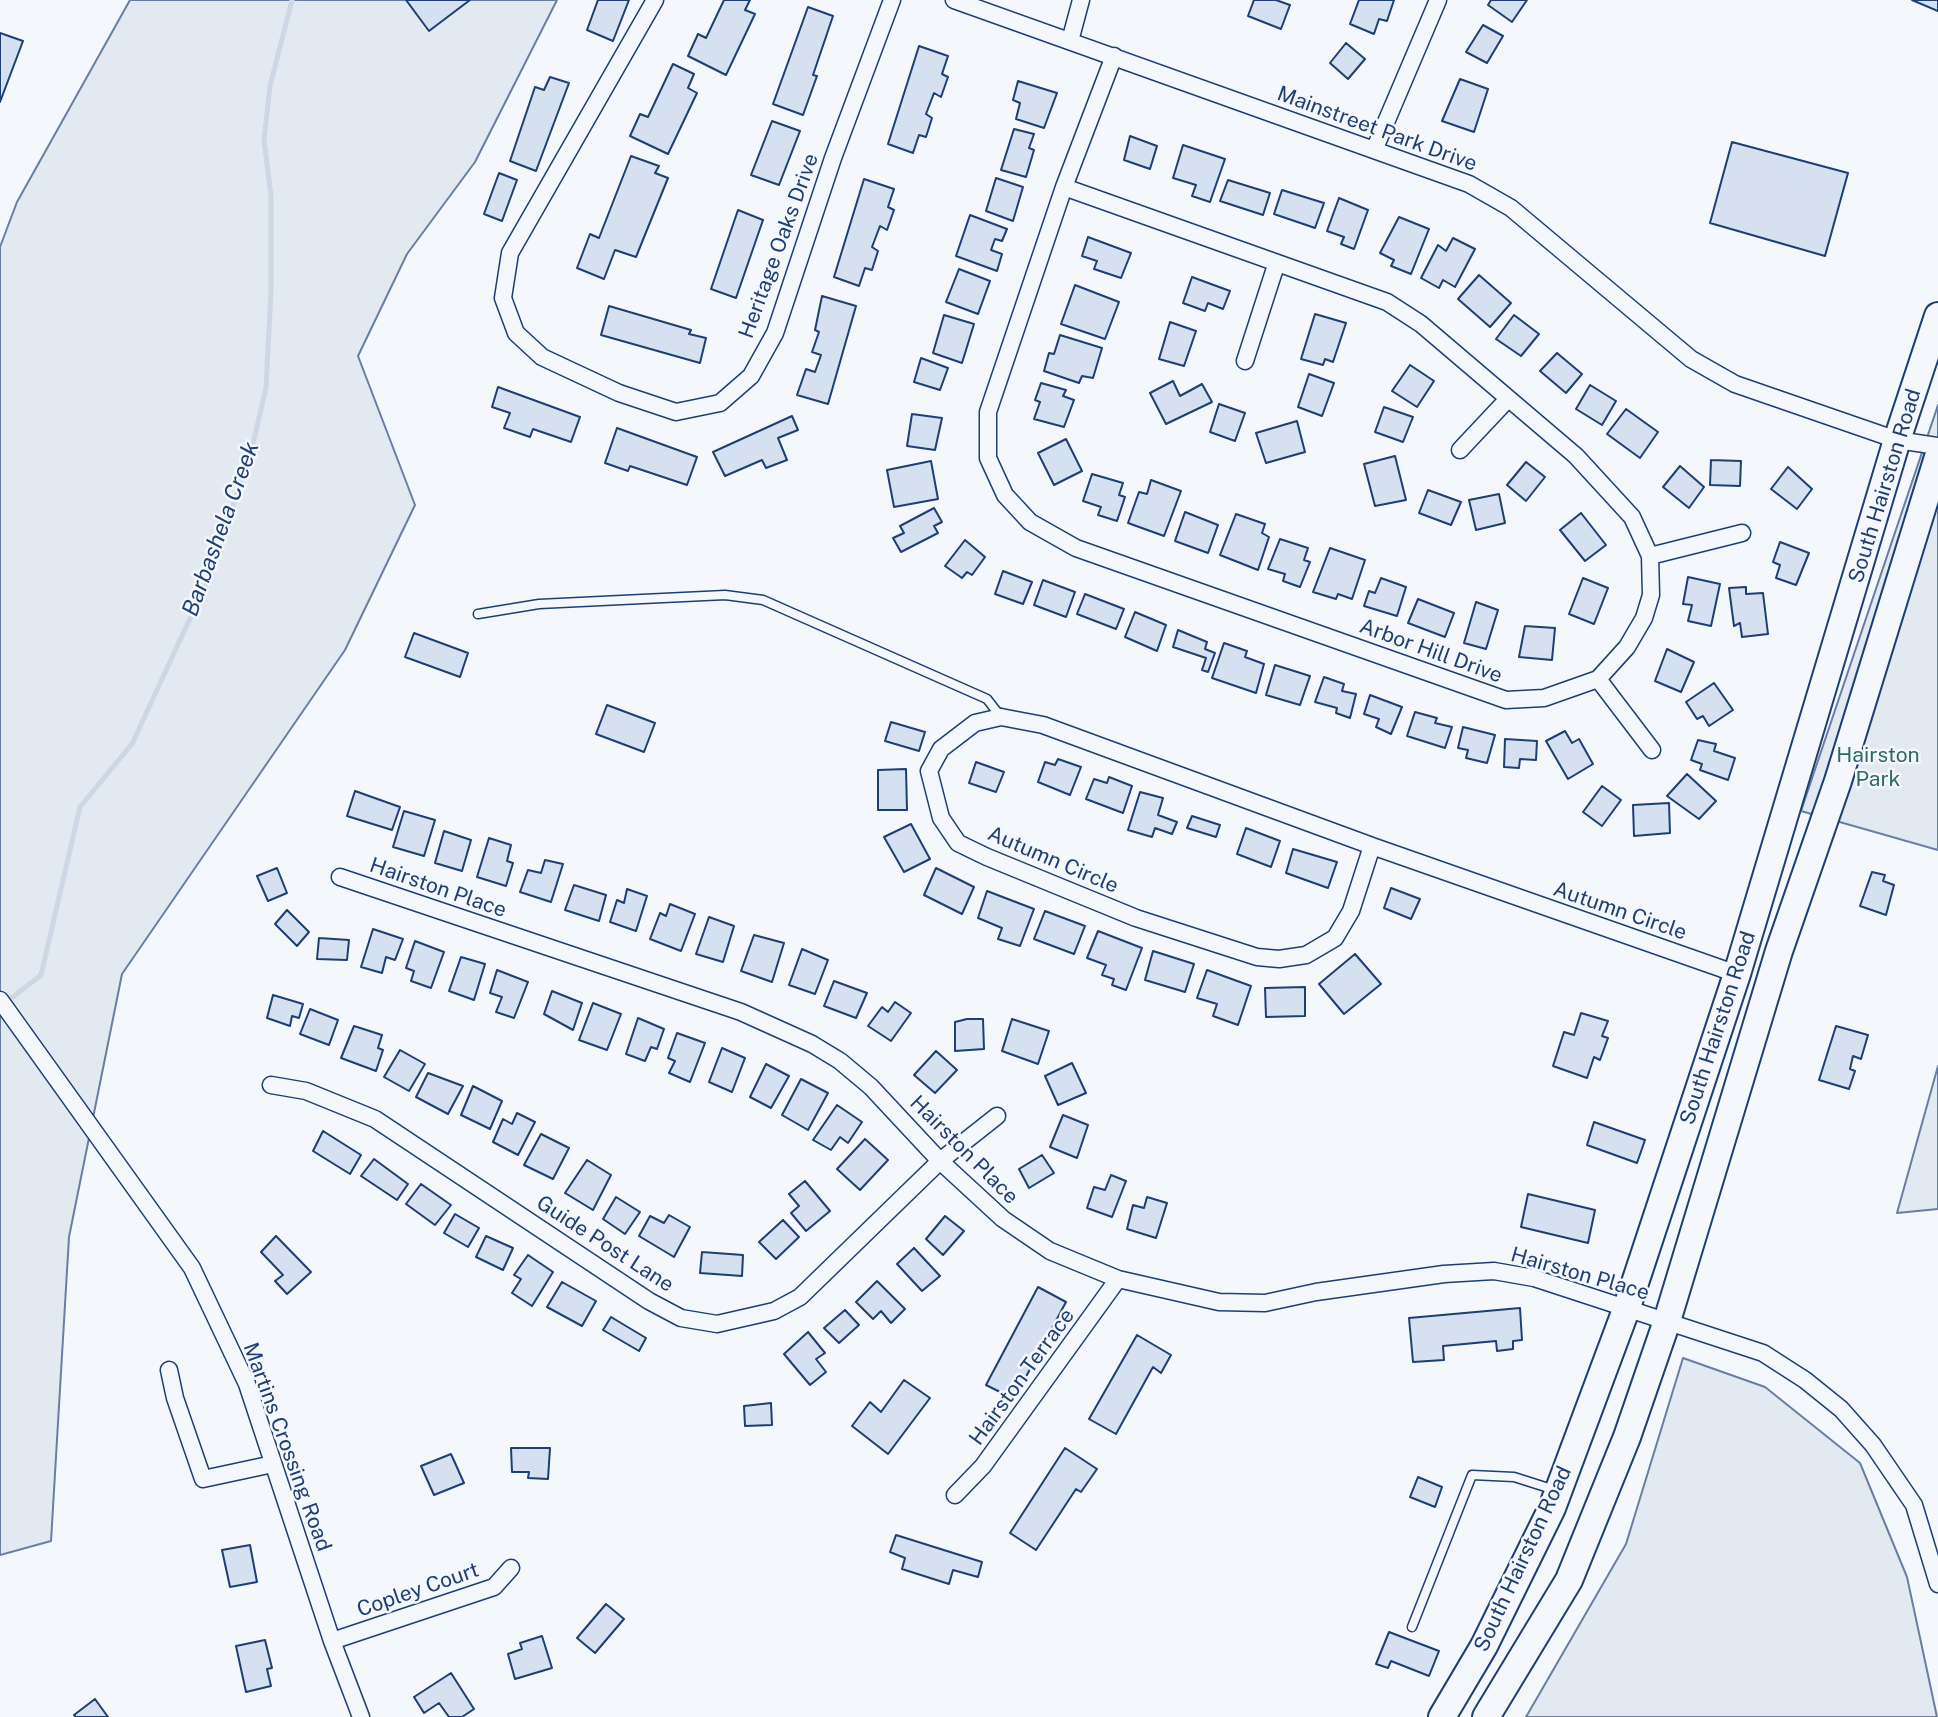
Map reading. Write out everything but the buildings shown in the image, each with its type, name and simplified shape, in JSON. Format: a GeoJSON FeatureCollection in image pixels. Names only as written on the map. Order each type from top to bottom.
{"type":"FeatureCollection","features":[{"type":"Feature","properties":{"kind":"main road","name":"South Hairston Road"},"geometry":{"type":"LineString","coordinates":[[1442,1717],[1484,1646],[1558,1492],[1627,1307],[1737,975],[1938,316]]}},
{"type":"Feature","properties":{"kind":"main road","name":"South Hairston Road"},"geometry":{"type":"LineString","coordinates":[[1486,1717],[1569,1580],[1627,1437],[1667,1321],[1779,951],[1838,781],[1938,457]]}},
{"type":"Feature","properties":{"kind":"street","name":"Heritage Oaks Drive"},"geometry":{"type":"LineString","coordinates":[[655,0],[510,253],[503,298],[516,333],[542,357],[619,393],[676,412],[720,403],[751,376],[775,333],[833,158],[892,0]]}},
{"type":"Feature","properties":{"kind":"street","name":"Mainstreet Park Drive"},"geometry":{"type":"LineString","coordinates":[[954,0],[1375,148],[1469,184],[1511,208],[1691,359],[1735,384],[1898,440],[1938,446]]}},
{"type":"Feature","properties":{"kind":"street"},"geometry":{"type":"LineString","coordinates":[[1069,41],[1082,0]]}},
{"type":"Feature","properties":{"kind":"street"},"geometry":{"type":"LineString","coordinates":[[1375,148],[1438,0]]}},
{"type":"Feature","properties":{"kind":"street","name":"Arbor Hill Drive"},"geometry":{"type":"LineString","coordinates":[[1064,187],[1276,265],[1387,302],[1421,324],[1507,400],[1576,456],[1632,517],[1650,556],[1651,595],[1644,618],[1627,647],[1598,679],[1544,698],[1506,700],[1076,548],[1030,522],[1005,495],[988,458],[988,412],[1064,187],[1114,56]]}},
{"type":"Feature","properties":{"kind":"street"},"geometry":{"type":"LineString","coordinates":[[1245,361],[1276,265]]}},
{"type":"Feature","properties":{"kind":"street"},"geometry":{"type":"LineString","coordinates":[[1460,450],[1507,400]]}},
{"type":"Feature","properties":{"kind":"street"},"geometry":{"type":"LineString","coordinates":[[1650,556],[1742,533]]}},
{"type":"Feature","properties":{"kind":"street"},"geometry":{"type":"LineString","coordinates":[[1598,679],[1652,750]]}},
{"type":"Feature","properties":{"kind":"street","name":"Autumn Circle"},"geometry":{"type":"LineString","coordinates":[[1371,846],[1346,920],[1335,937],[1306,955],[1279,959],[1257,957],[1136,918],[987,858],[958,842],[941,818],[929,771],[941,749],[975,723],[1001,717],[1043,725],[1371,846],[1737,975]]}},
{"type":"Feature","properties":{"kind":"street","name":"Hairston Place"},"geometry":{"type":"LineString","coordinates":[[340,877],[741,1012],[812,1044],[840,1061],[871,1087],[940,1161],[1003,1219],[1050,1251],[1118,1279],[1219,1302],[1265,1303],[1444,1274],[1494,1271],[1534,1278],[1762,1353],[1805,1380],[1841,1409],[1873,1445],[1914,1505],[1938,1584]]}},
{"type":"Feature","properties":{"kind":"street","name":"Martins Crossing Road"},"geometry":{"type":"LineString","coordinates":[[0,1000],[192,1268],[247,1384],[332,1641],[361,1717]]}},
{"type":"Feature","properties":{"kind":"street","name":"Guide Post Lane"},"geometry":{"type":"LineString","coordinates":[[271,1084],[306,1091],[375,1119],[649,1301],[681,1318],[717,1324],[774,1311],[800,1297],[940,1161],[997,1116]]}},
{"type":"Feature","properties":{"kind":"street","name":"Hairston Terrace"},"geometry":{"type":"LineString","coordinates":[[955,1495],[983,1466],[1118,1279]]}},
{"type":"Feature","properties":{"kind":"street"},"geometry":{"type":"LineString","coordinates":[[169,1370],[203,1479],[273,1464]]}},
{"type":"Feature","properties":{"kind":"street","name":"Copley Court"},"geometry":{"type":"LineString","coordinates":[[332,1641],[494,1587],[510,1568]]}},
{"type":"Feature","properties":{"kind":"lane"},"geometry":{"type":"LineString","coordinates":[[478,614],[539,604],[725,595],[763,600],[988,699],[1001,717]]}},
{"type":"Feature","properties":{"kind":"lane"},"geometry":{"type":"LineString","coordinates":[[1412,1627],[1472,1475],[1514,1477],[1558,1492]]}},
{"type":"Feature","properties":{"kind":"green space"},"geometry":{"type":"Polygon","coordinates":[[[130,0],[557,0],[475,162],[407,254],[358,356],[415,505],[345,650],[122,974],[69,1237],[51,1541],[0,1555],[0,247],[17,202],[130,0]]]}},
{"type":"Feature","properties":{"kind":"green space","name":"Hairston Park"},"geometry":{"type":"Polygon","coordinates":[[[1938,405],[1938,850],[1801,811],[1938,405]]]}},
{"type":"Feature","properties":{"kind":"green space"},"geometry":{"type":"Polygon","coordinates":[[[1938,1066],[1938,1209],[1897,1213],[1938,1066]]]}},
{"type":"Feature","properties":{"kind":"green space"},"geometry":{"type":"Polygon","coordinates":[[[1683,1358],[1765,1387],[1860,1463],[1907,1577],[1937,1717],[1526,1717],[1626,1544],[1683,1358]]]}},
{"type":"Feature","properties":{"kind":"waterway","name":"Barbashela Creek"},"geometry":{"type":"LineString","coordinates":[[5,1003],[41,975],[80,807],[132,744],[211,573],[253,444],[266,388],[271,291],[271,196],[264,140],[270,86],[292,0]]}}]}
